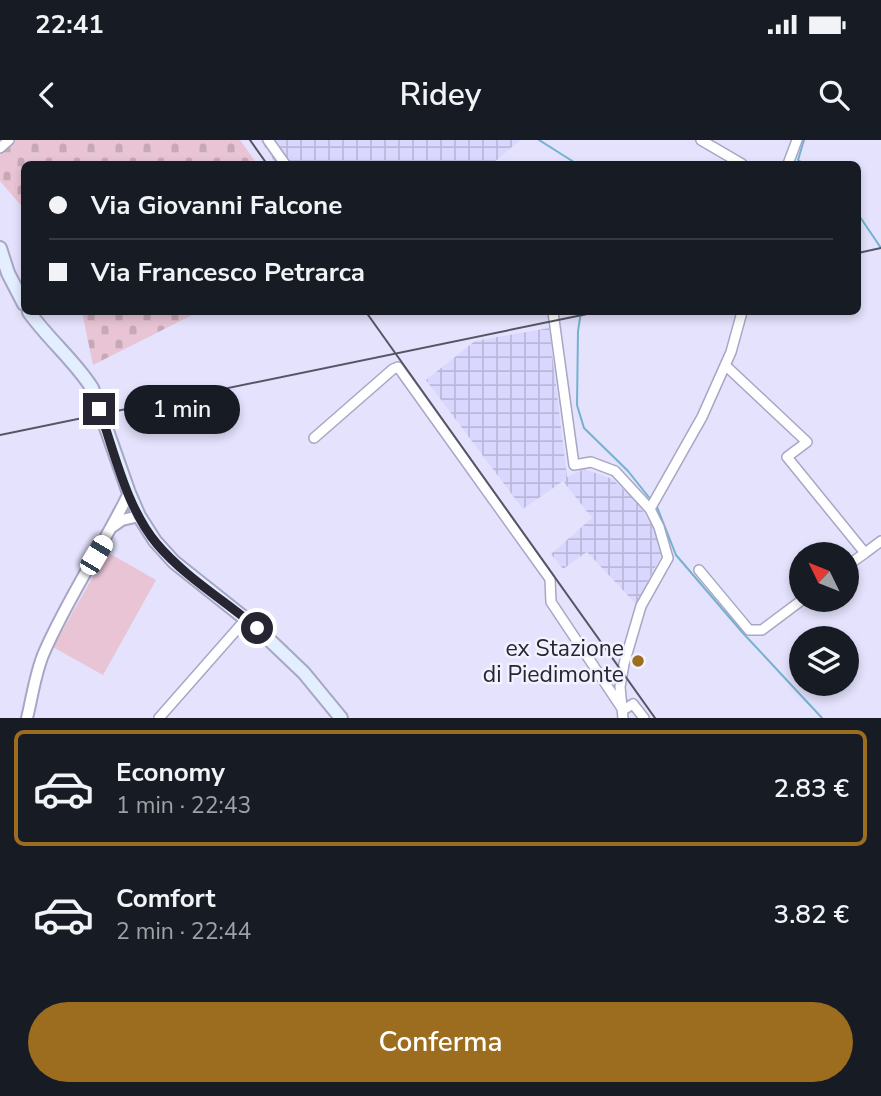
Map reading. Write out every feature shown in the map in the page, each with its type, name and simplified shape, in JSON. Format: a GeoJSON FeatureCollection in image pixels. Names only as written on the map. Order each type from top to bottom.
{"type":"FeatureCollection","features":[{"type":"Feature","properties":{"kind":"main road"},"geometry":{"type":"LineString","coordinates":[[0,248],[8,273],[21,298]]}},
{"type":"Feature","properties":{"kind":"main road"},"geometry":{"type":"LineString","coordinates":[[31,315],[92,388],[129,493],[139,516],[155,541],[174,562],[246,619],[304,673],[341,718]]}},
{"type":"Feature","properties":{"kind":"street"},"geometry":{"type":"LineString","coordinates":[[0,148],[9,140]]}},
{"type":"Feature","properties":{"kind":"street"},"geometry":{"type":"LineString","coordinates":[[268,140],[283,161]]}},
{"type":"Feature","properties":{"kind":"street"},"geometry":{"type":"LineString","coordinates":[[701,140],[737,161]]}},
{"type":"Feature","properties":{"kind":"street"},"geometry":{"type":"LineString","coordinates":[[789,161],[797,140]]}},
{"type":"Feature","properties":{"kind":"street"},"geometry":{"type":"LineString","coordinates":[[553,315],[573,465],[591,462],[615,471],[653,505],[668,558],[641,606],[624,664],[620,687],[623,714]]}},
{"type":"Feature","properties":{"kind":"street"},"geometry":{"type":"LineString","coordinates":[[653,505],[702,417],[725,365],[740,315]]}},
{"type":"Feature","properties":{"kind":"street"},"geometry":{"type":"LineString","coordinates":[[725,365],[807,442],[787,457],[865,553]]}},
{"type":"Feature","properties":{"kind":"street"},"geometry":{"type":"LineString","coordinates":[[314,438],[398,367],[550,579],[551,602],[623,714]]}},
{"type":"Feature","properties":{"kind":"street"},"geometry":{"type":"LineString","coordinates":[[27,718],[42,658],[71,598],[129,493]]}},
{"type":"Feature","properties":{"kind":"street"},"geometry":{"type":"LineString","coordinates":[[112,527],[122,520],[139,516]]}},
{"type":"Feature","properties":{"kind":"street"},"geometry":{"type":"LineString","coordinates":[[859,557],[881,541]]}},
{"type":"Feature","properties":{"kind":"street"},"geometry":{"type":"LineString","coordinates":[[699,570],[749,630],[762,630],[789,610]]}},
{"type":"Feature","properties":{"kind":"street"},"geometry":{"type":"LineString","coordinates":[[159,718],[246,619]]}},
{"type":"Feature","properties":{"kind":"street"},"geometry":{"type":"LineString","coordinates":[[623,714],[633,704],[644,718]]}},
{"type":"Feature","properties":{"kind":"shaded area"},"geometry":{"type":"Polygon","coordinates":[[[260,140],[520,140],[496,161],[274,161],[260,140]]]}},
{"type":"Feature","properties":{"kind":"shaded area"},"geometry":{"type":"Polygon","coordinates":[[[549,328],[567,477],[584,469],[612,479],[639,504],[658,536],[661,556],[636,604],[587,552],[563,569],[551,554],[592,518],[563,481],[523,509],[426,380],[475,341],[549,328]]]}},
{"type":"Feature","properties":{"kind":"green space"},"geometry":{"type":"Polygon","coordinates":[[[16,140],[240,140],[255,161],[21,161],[21,206],[0,181],[0,155],[16,140]]]}},
{"type":"Feature","properties":{"kind":"green space"},"geometry":{"type":"Polygon","coordinates":[[[83,315],[192,315],[93,365],[83,315]]]}},
{"type":"Feature","properties":{"kind":"green space"},"geometry":{"type":"Polygon","coordinates":[[[107,552],[156,580],[103,675],[53,647],[107,552]]]}},
{"type":"Feature","properties":{"kind":"waterway"},"geometry":{"type":"LineString","coordinates":[[539,140],[572,161]]}},
{"type":"Feature","properties":{"kind":"waterway"},"geometry":{"type":"LineString","coordinates":[[800,161],[804,140]]}},
{"type":"Feature","properties":{"kind":"waterway"},"geometry":{"type":"LineString","coordinates":[[861,218],[881,248]]}},
{"type":"Feature","properties":{"kind":"waterway"},"geometry":{"type":"LineString","coordinates":[[581,315],[577,405],[584,428],[628,471],[651,500]]}},
{"type":"Feature","properties":{"kind":"waterway"},"geometry":{"type":"LineString","coordinates":[[657,507],[676,555],[742,632],[822,718]]}},
{"type":"Feature","properties":{"kind":"railway"},"geometry":{"type":"LineString","coordinates":[[250,140],[265,161]]}},
{"type":"Feature","properties":{"kind":"railway"},"geometry":{"type":"LineString","coordinates":[[861,252],[881,248]]}},
{"type":"Feature","properties":{"kind":"railway"},"geometry":{"type":"LineString","coordinates":[[368,315],[655,718]]}},
{"type":"Feature","properties":{"kind":"railway"},"geometry":{"type":"LineString","coordinates":[[0,435],[582,315]]}},
{"type":"Feature","properties":{"kind":"place","name":"ex Stazione di Piedimonte"},"geometry":{"type":"Point","coordinates":[638,661]}},
{"type":"Feature","properties":{"kind":"route"},"geometry":{"type":"LineString","coordinates":[[99,409],[129,493],[139,516],[155,541],[174,562],[257,628]]}}]}
